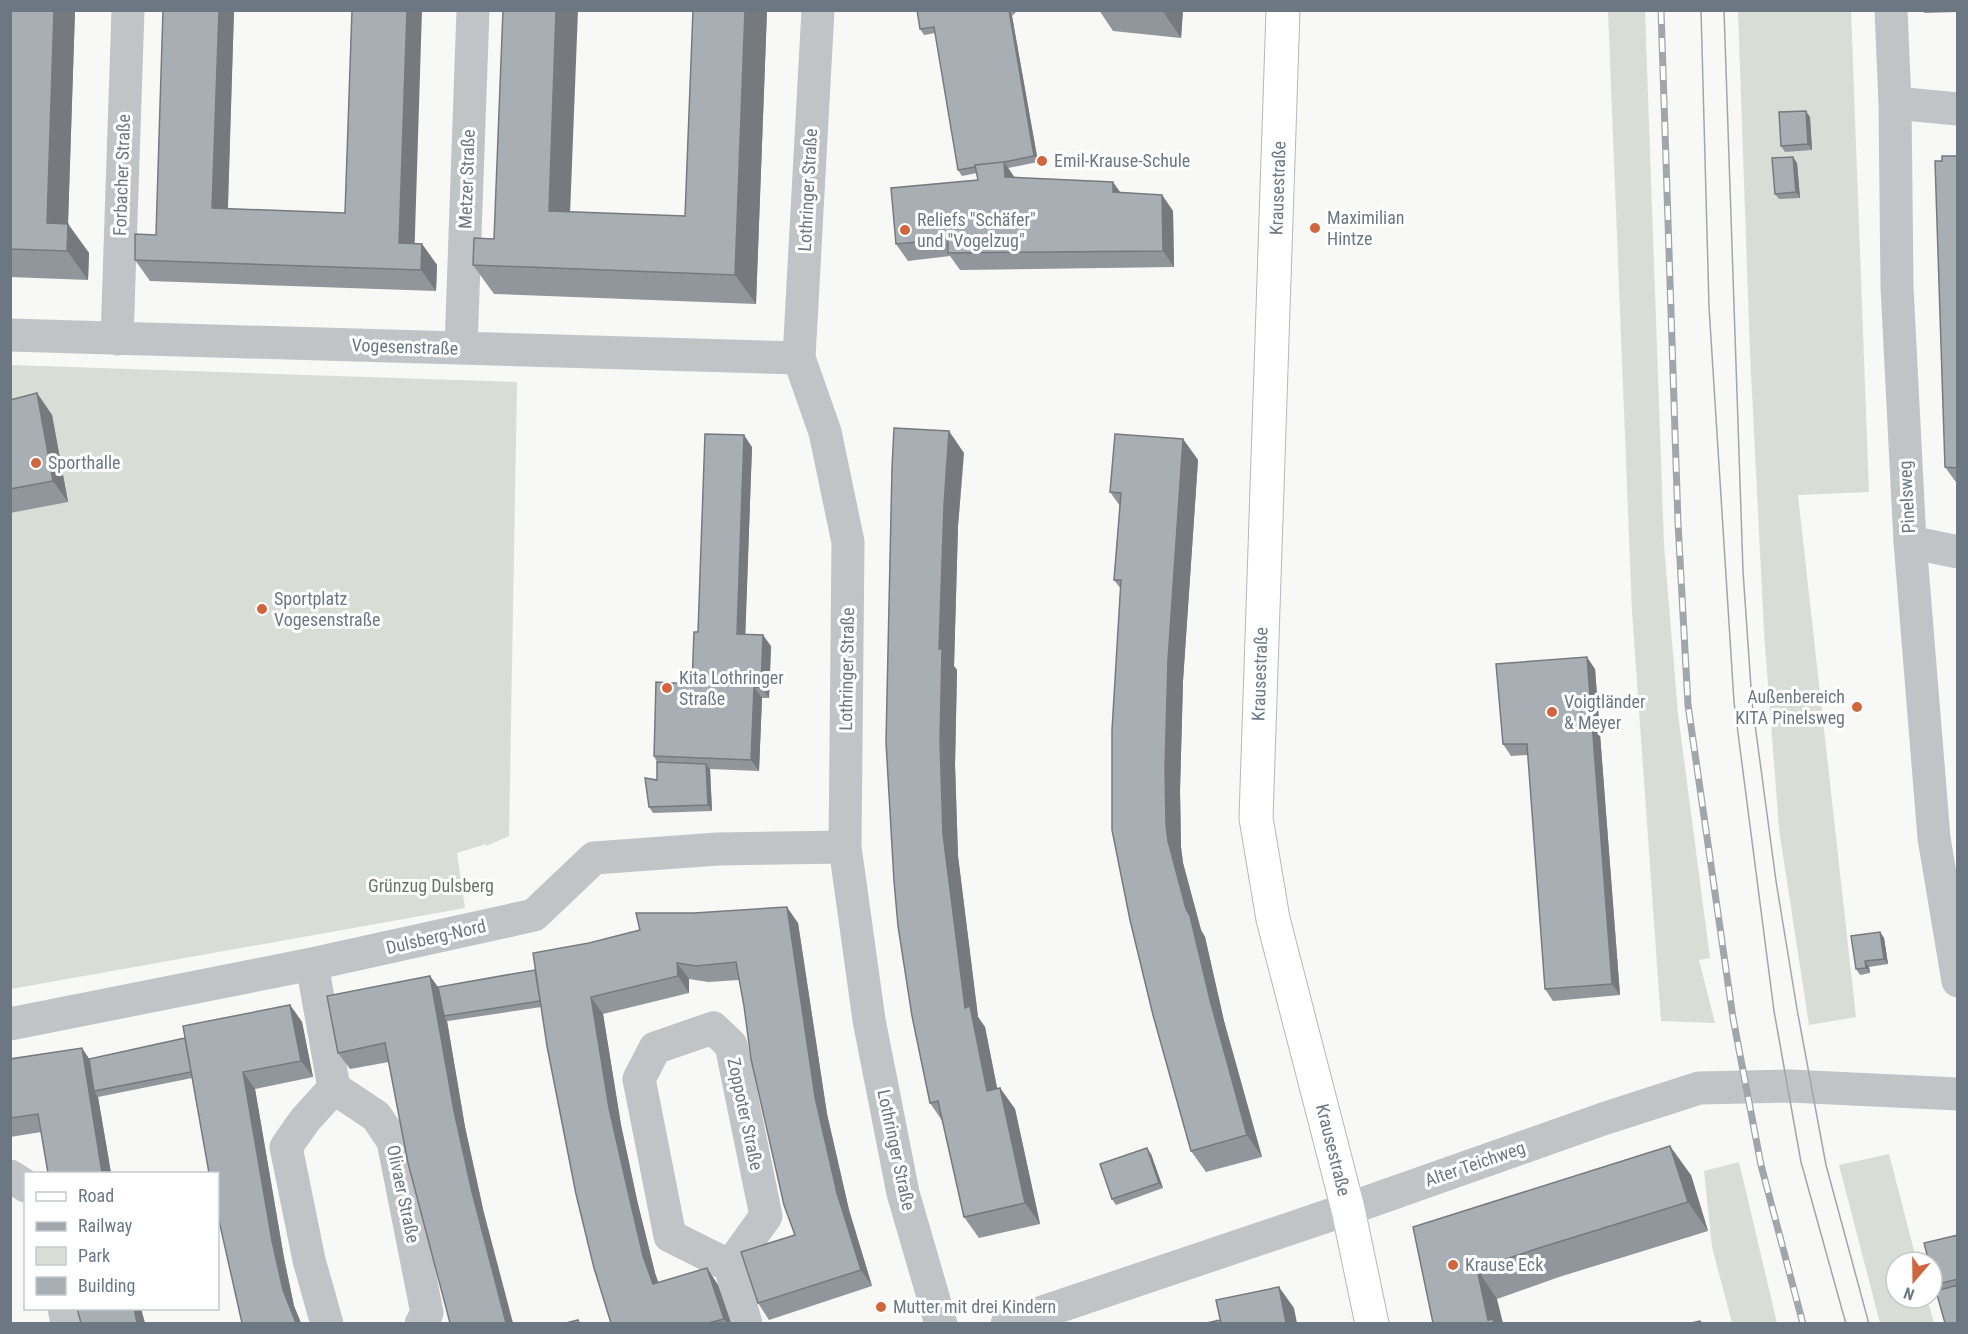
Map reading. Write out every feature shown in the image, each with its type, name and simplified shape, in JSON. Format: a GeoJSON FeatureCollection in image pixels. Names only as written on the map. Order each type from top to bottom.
{"type":"FeatureCollection","features":[{"type":"Feature","properties":{"kind":"main road","name":"Krausestraße"},"geometry":{"type":"LineString","coordinates":[[1283,10],[1256,818],[1273,919],[1348,1209],[1372,1323]]}},
{"type":"Feature","properties":{"kind":"street","name":"Forbacher Straße"},"geometry":{"type":"LineString","coordinates":[[117,339],[128,10]]}},
{"type":"Feature","properties":{"kind":"street","name":"Metzer Straße"},"geometry":{"type":"LineString","coordinates":[[461,348],[473,10]]}},
{"type":"Feature","properties":{"kind":"street","name":"Lothringer Straße"},"geometry":{"type":"LineString","coordinates":[[818,10],[799,358],[825,432],[848,542],[845,847],[868,1020],[903,1192],[941,1323]]}},
{"type":"Feature","properties":{"kind":"street","name":"Pinelsweg"},"geometry":{"type":"LineString","coordinates":[[1891,10],[1895,103],[1897,297],[1910,542],[1934,838],[1958,981]]}},
{"type":"Feature","properties":{"kind":"street"},"geometry":{"type":"LineString","coordinates":[[1895,103],[1958,110]]}},
{"type":"Feature","properties":{"kind":"street","name":"Vogesenstraße"},"geometry":{"type":"LineString","coordinates":[[10,335],[799,358]]}},
{"type":"Feature","properties":{"kind":"street"},"geometry":{"type":"LineString","coordinates":[[1910,542],[1958,552]]}},
{"type":"Feature","properties":{"kind":"street","name":"Dulsberg-Nord"},"geometry":{"type":"LineString","coordinates":[[10,1024],[312,964],[534,915],[594,858],[718,849],[845,847]]}},
{"type":"Feature","properties":{"kind":"street"},"geometry":{"type":"LineString","coordinates":[[312,964],[334,1089],[305,1120],[286,1147],[309,1260],[327,1323]]}},
{"type":"Feature","properties":{"kind":"street","name":"Zoppoter Straße"},"geometry":{"type":"LineString","coordinates":[[713,1028],[731,1045],[766,1216],[730,1266],[670,1236],[639,1079],[655,1048],[713,1028]]}},
{"type":"Feature","properties":{"kind":"street","name":"Alter Teichweg"},"geometry":{"type":"LineString","coordinates":[[1007,1323],[1699,1088],[1791,1086],[1958,1094]]}},
{"type":"Feature","properties":{"kind":"street","name":"Olivaer Straße"},"geometry":{"type":"LineString","coordinates":[[334,1089],[376,1116],[393,1141],[427,1313],[422,1323]]}},
{"type":"Feature","properties":{"kind":"street"},"geometry":{"type":"LineString","coordinates":[[10,1176],[24,1185]]}},
{"type":"Feature","properties":{"kind":"street"},"geometry":{"type":"LineString","coordinates":[[730,1266],[746,1323]]}},
{"type":"Feature","properties":{"kind":"green space"},"geometry":{"type":"Polygon","coordinates":[[[1608,11],[1645,11],[1664,545],[1678,714],[1710,958],[1699,960],[1715,1023],[1661,1021],[1632,611],[1608,11]]]}},
{"type":"Feature","properties":{"kind":"green space"},"geometry":{"type":"Polygon","coordinates":[[[1738,11],[1851,11],[1869,492],[1798,495],[1856,1017],[1809,1025],[1779,829],[1764,632],[1750,353],[1738,11]]]}},
{"type":"Feature","properties":{"kind":"green space","name":"Sportplatz Vogesenstraße"},"geometry":{"type":"Polygon","coordinates":[[[11,365],[517,382],[509,836],[486,846],[486,844],[457,853],[465,908],[11,989],[11,365]]]}},
{"type":"Feature","properties":{"kind":"green space"},"geometry":{"type":"Polygon","coordinates":[[[1889,1154],[1914,1250],[1884,1250],[1884,1310],[1930,1310],[1934,1323],[1880,1323],[1839,1165],[1889,1154]]]}},
{"type":"Feature","properties":{"kind":"green space"},"geometry":{"type":"Polygon","coordinates":[[[1739,1162],[1777,1323],[1732,1323],[1712,1247],[1704,1171],[1739,1162]]]}},
{"type":"Feature","properties":{"kind":"building"},"geometry":{"type":"Polygon","coordinates":[[[10,10],[54,10],[47,223],[68,224],[67,251],[10,249],[10,10]]]}},
{"type":"Feature","properties":{"kind":"building"},"geometry":{"type":"Polygon","coordinates":[[[163,10],[219,10],[212,208],[345,213],[352,10],[407,10],[399,243],[422,244],[421,270],[135,260],[135,234],[156,235],[163,10]]]}},
{"type":"Feature","properties":{"kind":"building"},"geometry":{"type":"Polygon","coordinates":[[[503,10],[556,10],[549,211],[685,216],[693,10],[745,10],[735,275],[473,265],[474,238],[494,239],[503,10]]]}},
{"type":"Feature","properties":{"kind":"building"},"geometry":{"type":"Polygon","coordinates":[[[917,10],[1009,10],[1034,156],[975,165],[975,167],[958,170],[934,27],[920,29],[917,10]]]}},
{"type":"Feature","properties":{"kind":"building"},"geometry":{"type":"Polygon","coordinates":[[[1806,111],[1808,144],[1781,146],[1779,112],[1806,111]]]}},
{"type":"Feature","properties":{"kind":"building"},"geometry":{"type":"Polygon","coordinates":[[[1942,156],[1958,156],[1958,468],[1945,467],[1935,161],[1942,161],[1942,156]]]}},
{"type":"Feature","properties":{"kind":"building"},"geometry":{"type":"Polygon","coordinates":[[[1793,157],[1796,192],[1775,194],[1772,158],[1793,157]]]}},
{"type":"Feature","properties":{"kind":"building"},"geometry":{"type":"Polygon","coordinates":[[[1004,162],[1005,177],[1113,182],[1113,192],[1162,195],[1163,251],[948,253],[948,239],[896,244],[891,188],[978,180],[975,165],[1004,162]]]}},
{"type":"Feature","properties":{"kind":"building"},"geometry":{"type":"Polygon","coordinates":[[[37,393],[53,481],[10,489],[10,400],[37,393]]]}},
{"type":"Feature","properties":{"kind":"building"},"geometry":{"type":"Polygon","coordinates":[[[894,428],[949,431],[939,649],[942,649],[940,743],[943,834],[965,1008],[970,1006],[987,1091],[1000,1088],[1025,1203],[964,1217],[938,1101],[930,1103],[912,1016],[898,926],[894,881],[886,742],[894,428]]]}},
{"type":"Feature","properties":{"kind":"building"},"geometry":{"type":"Polygon","coordinates":[[[705,434],[744,435],[737,634],[763,635],[761,687],[754,687],[751,760],[654,756],[656,682],[692,684],[694,632],[698,632],[705,434]]]}},
{"type":"Feature","properties":{"kind":"building"},"geometry":{"type":"Polygon","coordinates":[[[1115,434],[1183,439],[1168,660],[1166,825],[1168,841],[1247,1135],[1191,1151],[1153,1015],[1130,920],[1112,830],[1112,730],[1121,580],[1114,580],[1121,493],[1110,492],[1115,434]]]}},
{"type":"Feature","properties":{"kind":"building"},"geometry":{"type":"Polygon","coordinates":[[[1587,657],[1612,984],[1545,989],[1527,744],[1503,744],[1496,664],[1587,657]]]}},
{"type":"Feature","properties":{"kind":"building"},"geometry":{"type":"Polygon","coordinates":[[[657,762],[706,764],[708,805],[649,807],[645,778],[657,780],[657,762]]]}},
{"type":"Feature","properties":{"kind":"building"},"geometry":{"type":"Polygon","coordinates":[[[787,907],[815,1097],[837,1193],[861,1270],[758,1303],[741,1252],[795,1235],[784,1205],[751,1059],[736,962],[696,966],[677,963],[678,976],[591,997],[609,1108],[643,1256],[653,1284],[707,1268],[724,1319],[708,1323],[611,1323],[594,1268],[576,1194],[547,1046],[533,953],[589,943],[640,930],[636,913],[694,913],[787,907]]]}},
{"type":"Feature","properties":{"kind":"building"},"geometry":{"type":"Polygon","coordinates":[[[1880,932],[1884,959],[1865,961],[1866,968],[1856,969],[1851,936],[1880,932]]]}},
{"type":"Feature","properties":{"kind":"building"},"geometry":{"type":"Polygon","coordinates":[[[535,970],[540,1001],[444,1016],[438,987],[535,970]]]}},
{"type":"Feature","properties":{"kind":"building"},"geometry":{"type":"Polygon","coordinates":[[[430,976],[454,1111],[472,1192],[506,1323],[450,1323],[408,1163],[385,1043],[338,1053],[327,996],[430,976]]]}},
{"type":"Feature","properties":{"kind":"building"},"geometry":{"type":"Polygon","coordinates":[[[290,1005],[301,1061],[243,1072],[272,1241],[283,1290],[296,1323],[242,1323],[219,1220],[219,1172],[209,1172],[183,1026],[290,1005]]]}},
{"type":"Feature","properties":{"kind":"building"},"geometry":{"type":"Polygon","coordinates":[[[185,1038],[191,1072],[94,1091],[89,1059],[185,1038]]]}},
{"type":"Feature","properties":{"kind":"building"},"geometry":{"type":"Polygon","coordinates":[[[82,1048],[102,1172],[48,1172],[38,1114],[10,1118],[10,1059],[82,1048]]]}},
{"type":"Feature","properties":{"kind":"building"},"geometry":{"type":"Polygon","coordinates":[[[1670,1146],[1688,1202],[1477,1269],[1488,1320],[1493,1319],[1494,1323],[1433,1323],[1413,1227],[1670,1146]]]}},
{"type":"Feature","properties":{"kind":"building"},"geometry":{"type":"Polygon","coordinates":[[[1147,1148],[1159,1183],[1112,1199],[1100,1164],[1147,1148]]]}},
{"type":"Feature","properties":{"kind":"building"},"geometry":{"type":"Polygon","coordinates":[[[1958,1235],[1958,1279],[1944,1282],[1944,1250],[1926,1250],[1924,1243],[1958,1235]]]}},
{"type":"Feature","properties":{"kind":"building"},"geometry":{"type":"Polygon","coordinates":[[[1958,1285],[1958,1323],[1945,1323],[1941,1310],[1944,1310],[1944,1289],[1958,1285]]]}},
{"type":"Feature","properties":{"kind":"building"},"geometry":{"type":"Polygon","coordinates":[[[1279,1287],[1286,1323],[1221,1323],[1216,1300],[1279,1287]]]}},
{"type":"Feature","properties":{"kind":"building"},"geometry":{"type":"Polygon","coordinates":[[[78,1310],[134,1310],[137,1323],[81,1323],[78,1310]]]}},
{"type":"Feature","properties":{"kind":"tram line"},"geometry":{"type":"LineString","coordinates":[[1701,10],[1709,307],[1734,702],[1774,1011],[1801,1162],[1846,1324]]}},
{"type":"Feature","properties":{"kind":"tram line"},"geometry":{"type":"LineString","coordinates":[[1724,10],[1743,571],[1752,702],[1776,881],[1826,1165],[1869,1324]]}},
{"type":"Feature","properties":{"kind":"railway"},"geometry":{"type":"LineString","coordinates":[[1661,10],[1678,523],[1688,705],[1733,1018],[1761,1165],[1803,1324]]}},
{"type":"Feature","properties":{"kind":"place","name":"Emil-Krause-Schule"},"geometry":{"type":"Point","coordinates":[1042,161]}},
{"type":"Feature","properties":{"kind":"place","name":"Maximilian Hintze"},"geometry":{"type":"Point","coordinates":[1315,228]}},
{"type":"Feature","properties":{"kind":"place","name":"Reliefs \"Schäfer\" und \"Vogelzug\""},"geometry":{"type":"Point","coordinates":[905,230]}},
{"type":"Feature","properties":{"kind":"place","name":"Sporthalle"},"geometry":{"type":"Point","coordinates":[36,463]}},
{"type":"Feature","properties":{"kind":"place","name":"Sportplatz Vogesenstraße"},"geometry":{"type":"Point","coordinates":[262,609]}},
{"type":"Feature","properties":{"kind":"place","name":"Kita Lothringer Straße"},"geometry":{"type":"Point","coordinates":[667,688]}},
{"type":"Feature","properties":{"kind":"place","name":"Außenbereich KITA Pinelsweg"},"geometry":{"type":"Point","coordinates":[1857,707]}},
{"type":"Feature","properties":{"kind":"place","name":"Voigtländer & Meyer"},"geometry":{"type":"Point","coordinates":[1552,712]}},
{"type":"Feature","properties":{"kind":"place","name":"Krause Eck"},"geometry":{"type":"Point","coordinates":[1453,1265]}},
{"type":"Feature","properties":{"kind":"place","name":"Mutter mit drei Kindern"},"geometry":{"type":"Point","coordinates":[881,1307]}},
{"type":"Feature","properties":{"kind":"park label","name":"Grünzug Dulsberg"},"geometry":{"type":"Point","coordinates":[431,886]}}]}
